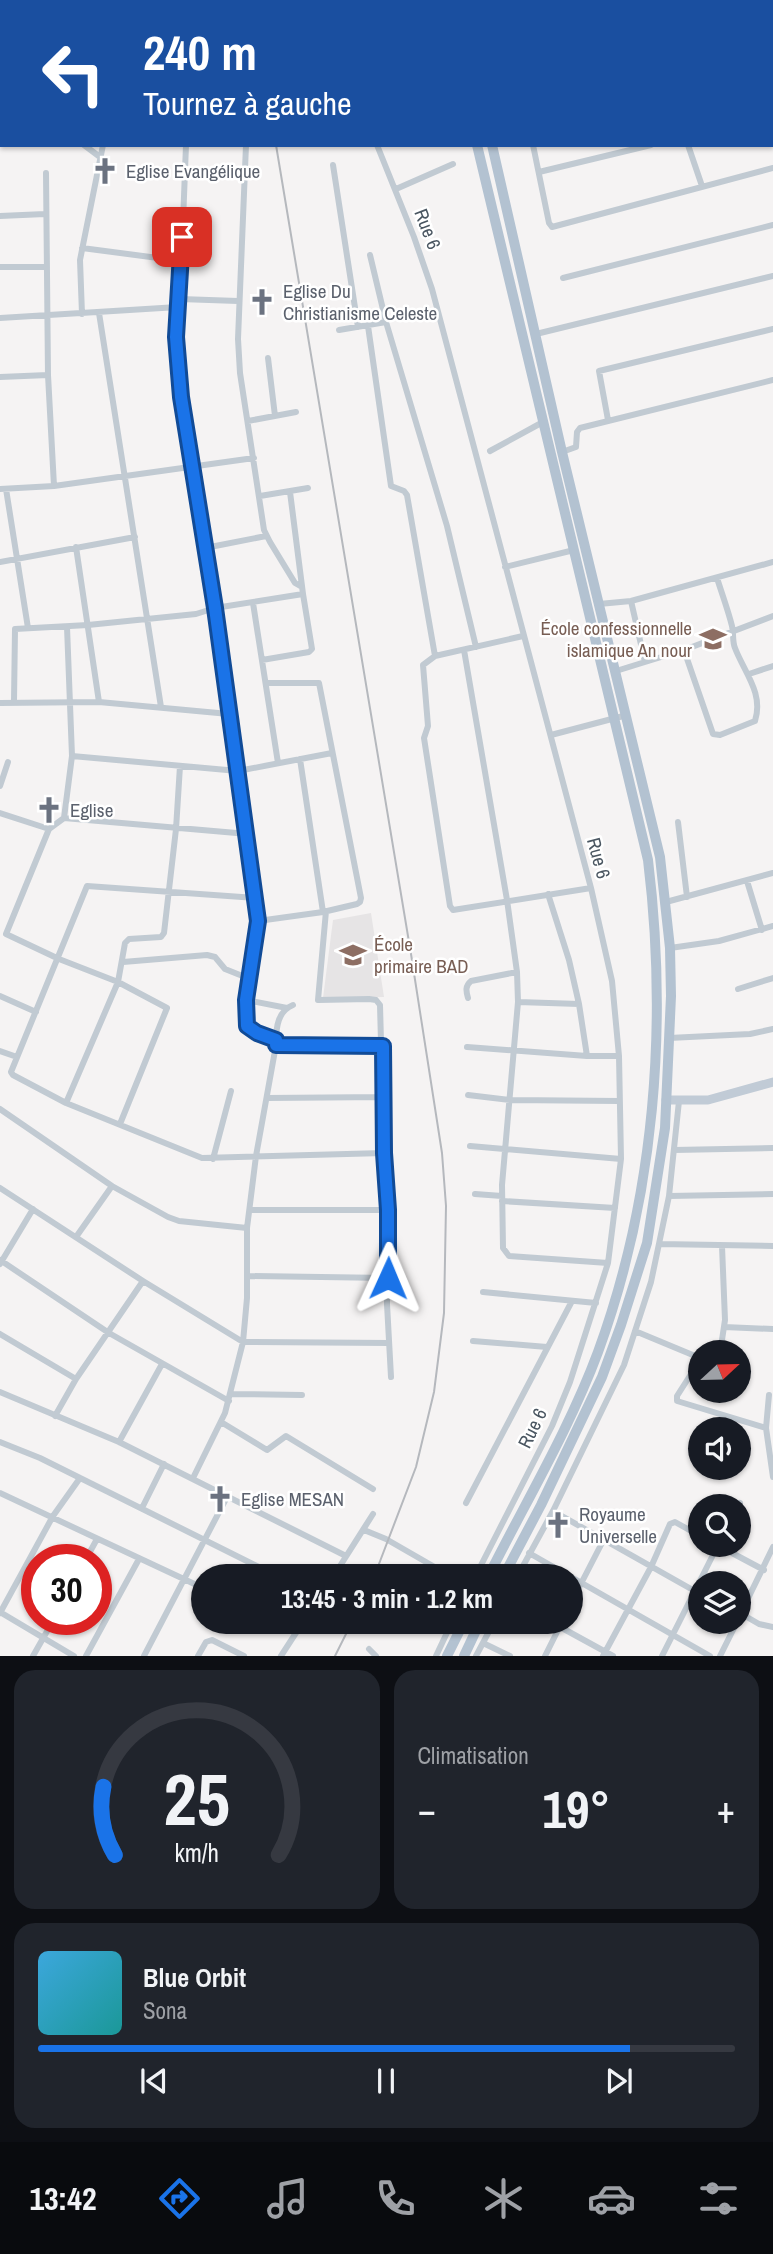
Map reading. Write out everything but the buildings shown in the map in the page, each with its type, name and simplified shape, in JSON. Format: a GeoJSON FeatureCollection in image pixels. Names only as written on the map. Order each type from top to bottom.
{"type":"FeatureCollection","features":[{"type":"Feature","properties":{"kind":"main road"},"geometry":{"type":"LineString","coordinates":[[477,147],[648,860],[657,950],[651,1122],[634,1233],[623,1276],[597,1354],[570,1415],[495,1564]]}},
{"type":"Feature","properties":{"kind":"main road"},"geometry":{"type":"LineString","coordinates":[[492,147],[562,452],[660,857],[670,948],[666,1100],[647,1243],[621,1325],[582,1422],[510,1564]]}},
{"type":"Feature","properties":{"kind":"main road"},"geometry":{"type":"LineString","coordinates":[[447,1656],[458,1634]]}},
{"type":"Feature","properties":{"kind":"main road"},"geometry":{"type":"LineString","coordinates":[[464,1656],[474,1634]]}},
{"type":"Feature","properties":{"kind":"street"},"geometry":{"type":"LineString","coordinates":[[87,147],[100,157]]}},
{"type":"Feature","properties":{"kind":"street"},"geometry":{"type":"LineString","coordinates":[[82,314],[79,271],[102,147]]}},
{"type":"Feature","properties":{"kind":"street"},"geometry":{"type":"LineString","coordinates":[[186,147],[177,361],[256,898],[258,921],[246,1000],[247,1026],[276,1042],[383,1046]]}},
{"type":"Feature","properties":{"kind":"street"},"geometry":{"type":"LineString","coordinates":[[246,147],[238,301],[240,373],[266,536],[302,591]]}},
{"type":"Feature","properties":{"kind":"street","name":"Rue 6"},"geometry":{"type":"LineString","coordinates":[[378,147],[396,188],[432,289],[551,734],[612,981],[619,1056],[621,1159],[608,1263],[578,1361],[552,1426],[482,1564]]}},
{"type":"Feature","properties":{"kind":"street"},"geometry":{"type":"LineString","coordinates":[[533,147],[552,227],[773,168]]}},
{"type":"Feature","properties":{"kind":"street"},"geometry":{"type":"LineString","coordinates":[[539,172],[643,147]]}},
{"type":"Feature","properties":{"kind":"street"},"geometry":{"type":"LineString","coordinates":[[689,147],[702,186]]}},
{"type":"Feature","properties":{"kind":"street"},"geometry":{"type":"LineString","coordinates":[[396,188],[453,164]]}},
{"type":"Feature","properties":{"kind":"street"},"geometry":{"type":"LineString","coordinates":[[333,165],[358,327]]}},
{"type":"Feature","properties":{"kind":"street"},"geometry":{"type":"LineString","coordinates":[[46,173],[48,375],[54,486]]}},
{"type":"Feature","properties":{"kind":"street"},"geometry":{"type":"LineString","coordinates":[[0,216],[45,214]]}},
{"type":"Feature","properties":{"kind":"street"},"geometry":{"type":"LineString","coordinates":[[563,278],[773,225]]}},
{"type":"Feature","properties":{"kind":"street"},"geometry":{"type":"LineString","coordinates":[[82,248],[181,261]]}},
{"type":"Feature","properties":{"kind":"street"},"geometry":{"type":"LineString","coordinates":[[370,255],[386,322],[446,526],[476,647]]}},
{"type":"Feature","properties":{"kind":"street"},"geometry":{"type":"LineString","coordinates":[[0,267],[47,267]]}},
{"type":"Feature","properties":{"kind":"street"},"geometry":{"type":"LineString","coordinates":[[536,334],[773,276]]}},
{"type":"Feature","properties":{"kind":"street"},"geometry":{"type":"LineString","coordinates":[[0,318],[99,313],[179,303],[238,301]]}},
{"type":"Feature","properties":{"kind":"street"},"geometry":{"type":"LineString","coordinates":[[99,313],[161,707]]}},
{"type":"Feature","properties":{"kind":"street"},"geometry":{"type":"LineString","coordinates":[[339,330],[386,322]]}},
{"type":"Feature","properties":{"kind":"street"},"geometry":{"type":"LineString","coordinates":[[368,326],[391,486],[407,495],[435,656]]}},
{"type":"Feature","properties":{"kind":"street"},"geometry":{"type":"LineString","coordinates":[[608,420],[599,371],[773,329]]}},
{"type":"Feature","properties":{"kind":"street"},"geometry":{"type":"LineString","coordinates":[[268,358],[275,416]]}},
{"type":"Feature","properties":{"kind":"street"},"geometry":{"type":"LineString","coordinates":[[0,377],[48,375]]}},
{"type":"Feature","properties":{"kind":"street"},"geometry":{"type":"LineString","coordinates":[[562,452],[576,447],[578,429],[773,380]]}},
{"type":"Feature","properties":{"kind":"street"},"geometry":{"type":"LineString","coordinates":[[248,421],[296,412]]}},
{"type":"Feature","properties":{"kind":"street"},"geometry":{"type":"LineString","coordinates":[[490,451],[543,422]]}},
{"type":"Feature","properties":{"kind":"street"},"geometry":{"type":"LineString","coordinates":[[28,628],[3,489],[54,486],[254,458]]}},
{"type":"Feature","properties":{"kind":"street"},"geometry":{"type":"LineString","coordinates":[[260,496],[308,488]]}},
{"type":"Feature","properties":{"kind":"street"},"geometry":{"type":"LineString","coordinates":[[262,660],[309,652],[312,649],[290,492]]}},
{"type":"Feature","properties":{"kind":"street"},"geometry":{"type":"LineString","coordinates":[[205,548],[266,536]]}},
{"type":"Feature","properties":{"kind":"street"},"geometry":{"type":"LineString","coordinates":[[0,562],[135,537]]}},
{"type":"Feature","properties":{"kind":"street"},"geometry":{"type":"LineString","coordinates":[[76,547],[99,702]]}},
{"type":"Feature","properties":{"kind":"street"},"geometry":{"type":"LineString","coordinates":[[505,567],[574,550]]}},
{"type":"Feature","properties":{"kind":"street"},"geometry":{"type":"LineString","coordinates":[[599,604],[631,601],[773,562]]}},
{"type":"Feature","properties":{"kind":"street"},"geometry":{"type":"LineString","coordinates":[[684,650],[713,734],[716,736],[755,721],[757,696],[749,674],[734,647],[733,629],[717,578]]}},
{"type":"Feature","properties":{"kind":"street"},"geometry":{"type":"LineString","coordinates":[[14,701],[15,629],[67,627],[196,614],[302,591]]}},
{"type":"Feature","properties":{"kind":"street"},"geometry":{"type":"LineString","coordinates":[[631,601],[645,662]]}},
{"type":"Feature","properties":{"kind":"street"},"geometry":{"type":"LineString","coordinates":[[253,603],[278,763]]}},
{"type":"Feature","properties":{"kind":"street"},"geometry":{"type":"LineString","coordinates":[[616,671],[684,650],[733,629],[773,616]]}},
{"type":"Feature","properties":{"kind":"street"},"geometry":{"type":"LineString","coordinates":[[64,818],[72,756],[67,627]]}},
{"type":"Feature","properties":{"kind":"street"},"geometry":{"type":"LineString","coordinates":[[523,636],[435,656],[422,665],[428,726],[424,738],[450,906],[453,910],[591,888]]}},
{"type":"Feature","properties":{"kind":"street"},"geometry":{"type":"LineString","coordinates":[[464,650],[517,972],[502,1199],[503,1248],[509,1256],[608,1263]]}},
{"type":"Feature","properties":{"kind":"street"},"geometry":{"type":"LineString","coordinates":[[749,674],[773,666]]}},
{"type":"Feature","properties":{"kind":"street"},"geometry":{"type":"LineString","coordinates":[[258,921],[325,912],[357,904],[361,898],[319,683],[266,683]]}},
{"type":"Feature","properties":{"kind":"street"},"geometry":{"type":"LineString","coordinates":[[0,703],[99,702],[229,714]]}},
{"type":"Feature","properties":{"kind":"street"},"geometry":{"type":"LineString","coordinates":[[551,734],[627,715]]}},
{"type":"Feature","properties":{"kind":"street"},"geometry":{"type":"LineString","coordinates":[[72,756],[238,771],[332,753]]}},
{"type":"Feature","properties":{"kind":"street"},"geometry":{"type":"LineString","coordinates":[[300,760],[325,912],[316,997],[319,1000],[376,1000],[380,1005],[391,1377]]}},
{"type":"Feature","properties":{"kind":"street"},"geometry":{"type":"LineString","coordinates":[[0,786],[8,762]]}},
{"type":"Feature","properties":{"kind":"street"},"geometry":{"type":"LineString","coordinates":[[66,1103],[118,982],[127,940],[163,936],[166,928],[180,766]]}},
{"type":"Feature","properties":{"kind":"street"},"geometry":{"type":"LineString","coordinates":[[0,813],[49,829]]}},
{"type":"Feature","properties":{"kind":"street"},"geometry":{"type":"LineString","coordinates":[[120,1124],[167,1008],[118,982],[59,959],[3,932],[49,829],[64,818],[248,834]]}},
{"type":"Feature","properties":{"kind":"street"},"geometry":{"type":"LineString","coordinates":[[678,822],[687,897]]}},
{"type":"Feature","properties":{"kind":"street"},"geometry":{"type":"LineString","coordinates":[[666,902],[773,873]]}},
{"type":"Feature","properties":{"kind":"street"},"geometry":{"type":"LineString","coordinates":[[747,881],[762,930]]}},
{"type":"Feature","properties":{"kind":"street"},"geometry":{"type":"LineString","coordinates":[[256,898],[87,886],[59,959],[11,1068],[13,1075],[66,1103],[202,1158],[384,1153]]}},
{"type":"Feature","properties":{"kind":"street"},"geometry":{"type":"LineString","coordinates":[[548,894],[569,960],[587,1056]]}},
{"type":"Feature","properties":{"kind":"street"},"geometry":{"type":"LineString","coordinates":[[670,948],[719,941],[773,926]]}},
{"type":"Feature","properties":{"kind":"street"},"geometry":{"type":"LineString","coordinates":[[123,962],[207,955],[215,957],[225,969],[250,979]]}},
{"type":"Feature","properties":{"kind":"street"},"geometry":{"type":"LineString","coordinates":[[468,998],[467,984],[471,981],[517,972]]}},
{"type":"Feature","properties":{"kind":"street"},"geometry":{"type":"LineString","coordinates":[[738,989],[773,978]]}},
{"type":"Feature","properties":{"kind":"street"},"geometry":{"type":"LineString","coordinates":[[0,996],[36,1012]]}},
{"type":"Feature","properties":{"kind":"street"},"geometry":{"type":"LineString","coordinates":[[193,1478],[221,1422],[243,1342],[247,1228],[256,1156],[279,1017],[290,1007],[246,1000]]}},
{"type":"Feature","properties":{"kind":"street"},"geometry":{"type":"LineString","coordinates":[[517,1002],[579,1003]]}},
{"type":"Feature","properties":{"kind":"street"},"geometry":{"type":"LineString","coordinates":[[669,1038],[750,1034],[773,1029]]}},
{"type":"Feature","properties":{"kind":"street"},"geometry":{"type":"LineString","coordinates":[[467,1047],[619,1056]]}},
{"type":"Feature","properties":{"kind":"street"},"geometry":{"type":"LineString","coordinates":[[0,1051],[17,1057]]}},
{"type":"Feature","properties":{"kind":"street"},"geometry":{"type":"LineString","coordinates":[[666,1100],[708,1100],[773,1082]]}},
{"type":"Feature","properties":{"kind":"street"},"geometry":{"type":"LineString","coordinates":[[213,1159],[231,1091]]}},
{"type":"Feature","properties":{"kind":"street"},"geometry":{"type":"LineString","coordinates":[[468,1095],[510,1100],[619,1101]]}},
{"type":"Feature","properties":{"kind":"street"},"geometry":{"type":"LineString","coordinates":[[267,1098],[384,1097]]}},
{"type":"Feature","properties":{"kind":"street"},"geometry":{"type":"LineString","coordinates":[[524,1564],[553,1511],[624,1365],[651,1282],[669,1196],[679,1101]]}},
{"type":"Feature","properties":{"kind":"street"},"geometry":{"type":"LineString","coordinates":[[0,1109],[112,1186],[174,1220],[247,1228]]}},
{"type":"Feature","properties":{"kind":"street"},"geometry":{"type":"LineString","coordinates":[[470,1146],[621,1159]]}},
{"type":"Feature","properties":{"kind":"street"},"geometry":{"type":"LineString","coordinates":[[674,1150],[773,1148]]}},
{"type":"Feature","properties":{"kind":"street"},"geometry":{"type":"LineString","coordinates":[[76,1237],[112,1186]]}},
{"type":"Feature","properties":{"kind":"street"},"geometry":{"type":"LineString","coordinates":[[0,1188],[243,1342],[388,1343]]}},
{"type":"Feature","properties":{"kind":"street"},"geometry":{"type":"LineString","coordinates":[[475,1194],[502,1199],[615,1208]]}},
{"type":"Feature","properties":{"kind":"street"},"geometry":{"type":"LineString","coordinates":[[669,1196],[773,1194]]}},
{"type":"Feature","properties":{"kind":"street"},"geometry":{"type":"LineString","coordinates":[[33,1209],[1,1262],[109,1333],[162,1364],[229,1397],[302,1395]]}},
{"type":"Feature","properties":{"kind":"street"},"geometry":{"type":"LineString","coordinates":[[250,1210],[388,1210]]}},
{"type":"Feature","properties":{"kind":"street"},"geometry":{"type":"LineString","coordinates":[[659,1244],[773,1246]]}},
{"type":"Feature","properties":{"kind":"street"},"geometry":{"type":"LineString","coordinates":[[722,1247],[722,1340]]}},
{"type":"Feature","properties":{"kind":"street"},"geometry":{"type":"LineString","coordinates":[[247,1276],[388,1278]]}},
{"type":"Feature","properties":{"kind":"street"},"geometry":{"type":"LineString","coordinates":[[55,1416],[76,1379],[143,1281]]}},
{"type":"Feature","properties":{"kind":"street"},"geometry":{"type":"LineString","coordinates":[[483,1292],[596,1303]]}},
{"type":"Feature","properties":{"kind":"street"},"geometry":{"type":"LineString","coordinates":[[466,1503],[572,1301]]}},
{"type":"Feature","properties":{"kind":"street"},"geometry":{"type":"LineString","coordinates":[[724,1327],[773,1329]]}},
{"type":"Feature","properties":{"kind":"street"},"geometry":{"type":"LineString","coordinates":[[635,1331],[688,1354]]}},
{"type":"Feature","properties":{"kind":"street"},"geometry":{"type":"LineString","coordinates":[[0,1334],[76,1379]]}},
{"type":"Feature","properties":{"kind":"street"},"geometry":{"type":"LineString","coordinates":[[473,1341],[547,1347]]}},
{"type":"Feature","properties":{"kind":"street"},"geometry":{"type":"LineString","coordinates":[[119,1442],[162,1364]]}},
{"type":"Feature","properties":{"kind":"street"},"geometry":{"type":"LineString","coordinates":[[688,1378],[677,1396],[677,1401],[766,1428]]}},
{"type":"Feature","properties":{"kind":"street"},"geometry":{"type":"LineString","coordinates":[[0,1392],[119,1442],[346,1556]]}},
{"type":"Feature","properties":{"kind":"street"},"geometry":{"type":"LineString","coordinates":[[769,1395],[766,1428],[773,1477]]}},
{"type":"Feature","properties":{"kind":"street"},"geometry":{"type":"LineString","coordinates":[[221,1422],[267,1450],[286,1436],[373,1489]]}},
{"type":"Feature","properties":{"kind":"street"},"geometry":{"type":"LineString","coordinates":[[0,1442],[80,1478],[254,1564]]}},
{"type":"Feature","properties":{"kind":"street"},"geometry":{"type":"LineString","coordinates":[[142,1508],[164,1464]]}},
{"type":"Feature","properties":{"kind":"street"},"geometry":{"type":"LineString","coordinates":[[74,1656],[0,1613],[53,1516],[80,1478]]}},
{"type":"Feature","properties":{"kind":"street"},"geometry":{"type":"LineString","coordinates":[[1,1495],[53,1516],[191,1583]]}},
{"type":"Feature","properties":{"kind":"street"},"geometry":{"type":"LineString","coordinates":[[144,1656],[228,1495]]}},
{"type":"Feature","properties":{"kind":"street"},"geometry":{"type":"LineString","coordinates":[[553,1511],[688,1587]]}},
{"type":"Feature","properties":{"kind":"street"},"geometry":{"type":"LineString","coordinates":[[341,1564],[373,1514]]}},
{"type":"Feature","properties":{"kind":"street"},"geometry":{"type":"LineString","coordinates":[[604,1653],[629,1609],[671,1522],[677,1522],[688,1529]]}},
{"type":"Feature","properties":{"kind":"street"},"geometry":{"type":"LineString","coordinates":[[364,1531],[386,1539],[429,1564]]}},
{"type":"Feature","properties":{"kind":"street"},"geometry":{"type":"LineString","coordinates":[[94,1544],[97,1539]]}},
{"type":"Feature","properties":{"kind":"street"},"geometry":{"type":"LineString","coordinates":[[583,1580],[604,1539]]}},
{"type":"Feature","properties":{"kind":"street"},"geometry":{"type":"LineString","coordinates":[[751,1594],[773,1548]]}},
{"type":"Feature","properties":{"kind":"street"},"geometry":{"type":"LineString","coordinates":[[529,1553],[549,1564]]}},
{"type":"Feature","properties":{"kind":"street"},"geometry":{"type":"LineString","coordinates":[[740,1557],[764,1570]]}},
{"type":"Feature","properties":{"kind":"street"},"geometry":{"type":"LineString","coordinates":[[86,1656],[139,1559]]}},
{"type":"Feature","properties":{"kind":"street"},"geometry":{"type":"LineString","coordinates":[[583,1583],[710,1656]]}},
{"type":"Feature","properties":{"kind":"street"},"geometry":{"type":"LineString","coordinates":[[662,1656],[688,1608]]}},
{"type":"Feature","properties":{"kind":"street"},"geometry":{"type":"LineString","coordinates":[[751,1621],[773,1627]]}},
{"type":"Feature","properties":{"kind":"street"},"geometry":{"type":"LineString","coordinates":[[281,1656],[295,1634]]}},
{"type":"Feature","properties":{"kind":"street"},"geometry":{"type":"LineString","coordinates":[[436,1656],[446,1634]]}},
{"type":"Feature","properties":{"kind":"street"},"geometry":{"type":"LineString","coordinates":[[477,1656],[488,1634]]}},
{"type":"Feature","properties":{"kind":"street"},"geometry":{"type":"LineString","coordinates":[[545,1656],[556,1634]]}},
{"type":"Feature","properties":{"kind":"street"},"geometry":{"type":"LineString","coordinates":[[575,1634],[613,1656]]}},
{"type":"Feature","properties":{"kind":"street"},"geometry":{"type":"LineString","coordinates":[[720,1656],[731,1634]]}},
{"type":"Feature","properties":{"kind":"street"},"geometry":{"type":"LineString","coordinates":[[33,1656],[46,1635]]}},
{"type":"Feature","properties":{"kind":"street"},"geometry":{"type":"LineString","coordinates":[[198,1656],[206,1642],[212,1640],[244,1656]]}},
{"type":"Feature","properties":{"kind":"street"},"geometry":{"type":"LineString","coordinates":[[483,1643],[510,1656]]}},
{"type":"Feature","properties":{"kind":"street"},"geometry":{"type":"LineString","coordinates":[[369,1649],[376,1656]]}},
{"type":"Feature","properties":{"kind":"shaded area","name":"École primaire BAD"},"geometry":{"type":"Polygon","coordinates":[[[371,913],[384,997],[323,998],[333,920],[371,913]]]}},
{"type":"Feature","properties":{"kind":"railway"},"geometry":{"type":"LineString","coordinates":[[276,147],[411,954],[442,1153],[446,1206],[444,1313],[434,1392],[416,1467],[379,1564]]}},
{"type":"Feature","properties":{"kind":"railway"},"geometry":{"type":"LineString","coordinates":[[335,1656],[346,1634]]}},
{"type":"Feature","properties":{"kind":"place","name":"Eglise Evangélique"},"geometry":{"type":"Point","coordinates":[105,171]}},
{"type":"Feature","properties":{"kind":"place","name":"Eglise Du Christianisme Celeste"},"geometry":{"type":"Point","coordinates":[262,302]}},
{"type":"Feature","properties":{"kind":"place","name":"École confessionnelle islamique An nour"},"geometry":{"type":"Point","coordinates":[713,639]}},
{"type":"Feature","properties":{"kind":"place","name":"Eglise"},"geometry":{"type":"Point","coordinates":[49,810]}},
{"type":"Feature","properties":{"kind":"place","name":"École primaire BAD"},"geometry":{"type":"Point","coordinates":[353,955]}},
{"type":"Feature","properties":{"kind":"place","name":"Eglise MESAN"},"geometry":{"type":"Point","coordinates":[220,1499]}},
{"type":"Feature","properties":{"kind":"place","name":"Royaume Universelle"},"geometry":{"type":"Point","coordinates":[558,1525]}},
{"type":"Feature","properties":{"kind":"route"},"geometry":{"type":"LineString","coordinates":[[182,237],[176,337],[181,397],[215,608],[258,921],[246,1000],[247,1026],[276,1040],[276,1045],[383,1046],[388,1278]]}}]}
